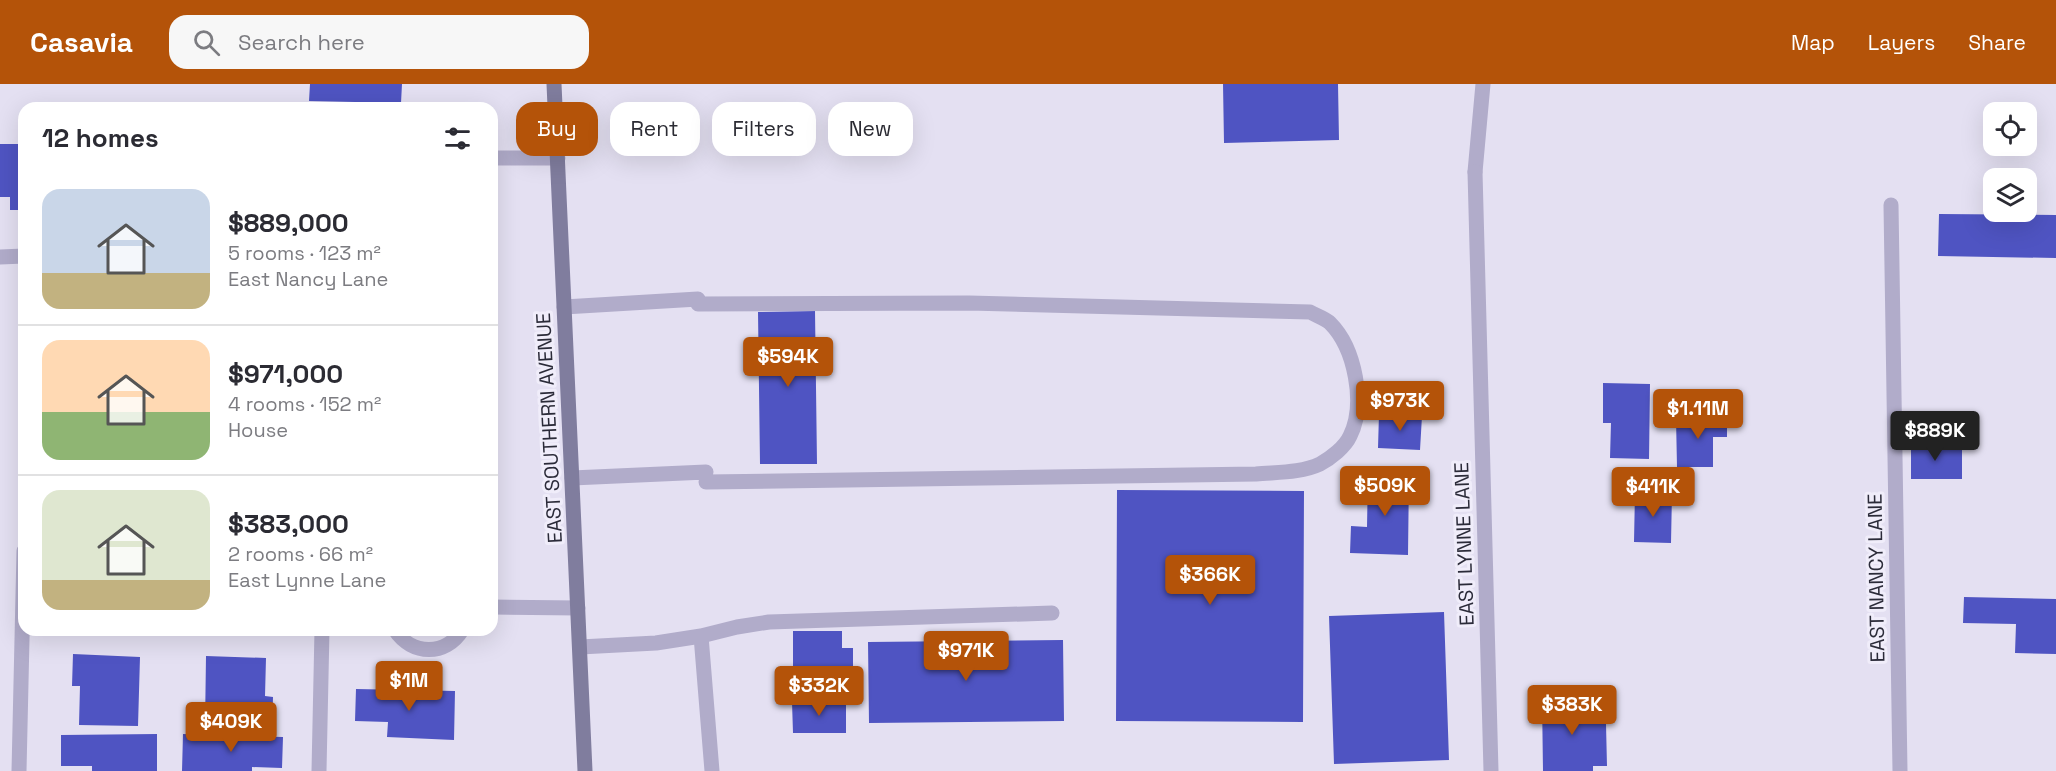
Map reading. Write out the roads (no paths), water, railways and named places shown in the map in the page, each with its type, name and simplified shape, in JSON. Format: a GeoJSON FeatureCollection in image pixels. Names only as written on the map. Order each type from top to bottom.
{"type":"FeatureCollection","features":[{"type":"Feature","properties":{"kind":"main road","name":"EAST SOUTHERN AVENUE"},"geometry":{"type":"LineString","coordinates":[[554,84],[585,771]]}},
{"type":"Feature","properties":{"kind":"street","name":"EAST LYNNE LANE"},"geometry":{"type":"LineString","coordinates":[[1483,84],[1475,172],[1491,771]]}},
{"type":"Feature","properties":{"kind":"street"},"geometry":{"type":"LineString","coordinates":[[498,158],[558,158]]}},
{"type":"Feature","properties":{"kind":"street","name":"EAST NANCY LANE"},"geometry":{"type":"LineString","coordinates":[[1891,205],[1900,771]]}},
{"type":"Feature","properties":{"kind":"street"},"geometry":{"type":"LineString","coordinates":[[0,257],[18,256]]}},
{"type":"Feature","properties":{"kind":"street"},"geometry":{"type":"LineString","coordinates":[[564,307],[698,302],[969,303],[1310,312],[1329,322],[1344,341],[1353,364],[1357,390],[1356,417],[1350,437],[1338,451],[1320,464],[1299,470],[1256,474],[572,478]]}},
{"type":"Feature","properties":{"kind":"street"},"geometry":{"type":"LineString","coordinates":[[498,607],[578,608]]}},
{"type":"Feature","properties":{"kind":"street"},"geometry":{"type":"LineString","coordinates":[[580,647],[656,643],[770,622],[1052,613]]}},
{"type":"Feature","properties":{"kind":"street"},"geometry":{"type":"LineString","coordinates":[[19,771],[22,636]]}},
{"type":"Feature","properties":{"kind":"street"},"geometry":{"type":"LineString","coordinates":[[319,771],[322,636]]}},
{"type":"Feature","properties":{"kind":"street"},"geometry":{"type":"LineString","coordinates":[[400,636],[404,642],[416,648],[429,650],[441,648],[453,642],[458,636]]}},
{"type":"Feature","properties":{"kind":"street"},"geometry":{"type":"LineString","coordinates":[[701,636],[712,771]]}}]}
